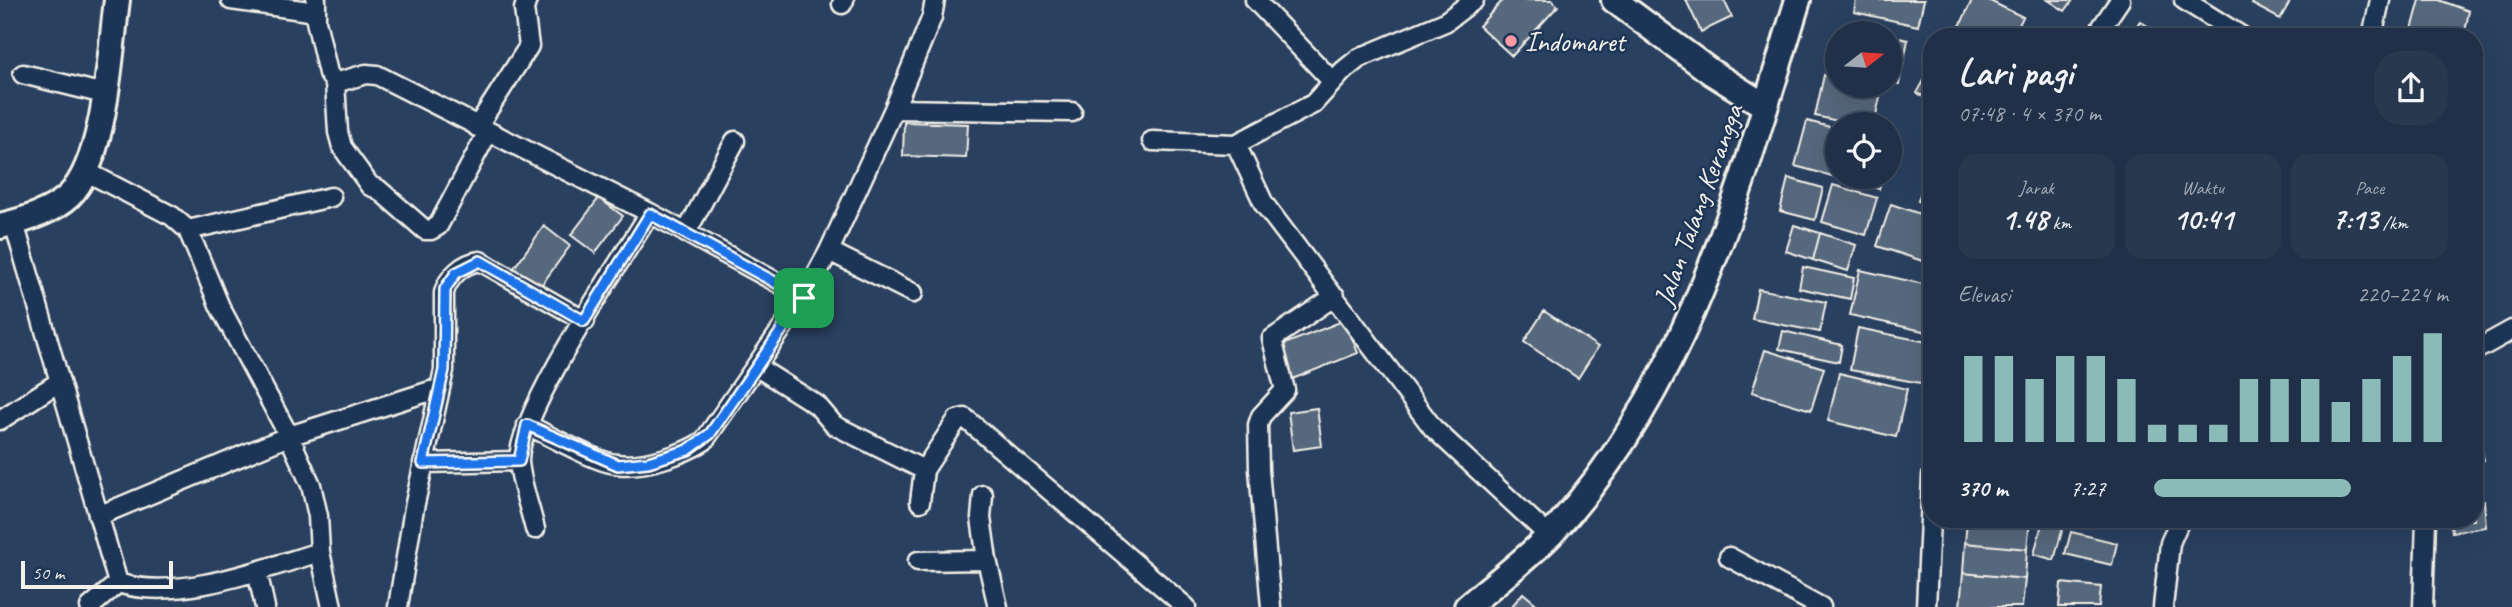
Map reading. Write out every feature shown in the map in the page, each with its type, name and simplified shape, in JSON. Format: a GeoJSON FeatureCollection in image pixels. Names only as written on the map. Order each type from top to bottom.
{"type":"FeatureCollection","features":[{"type":"Feature","properties":{"kind":"street"},"geometry":{"type":"LineString","coordinates":[[117,0],[98,133],[87,172],[68,197],[55,206],[7,224],[59,382],[118,583]]}},
{"type":"Feature","properties":{"kind":"street"},"geometry":{"type":"LineString","coordinates":[[231,0],[316,6],[328,73],[335,83],[338,132],[342,147],[370,186],[378,189],[425,230],[438,226],[482,129],[529,46],[524,9],[527,0]]}},
{"type":"Feature","properties":{"kind":"street"},"geometry":{"type":"LineString","coordinates":[[527,425],[613,464],[648,462],[688,450],[704,441],[804,298],[829,251],[894,109],[932,17],[935,0]]}},
{"type":"Feature","properties":{"kind":"street"},"geometry":{"type":"LineString","coordinates":[[1255,0],[1333,82]]}},
{"type":"Feature","properties":{"kind":"street"},"geometry":{"type":"LineString","coordinates":[[1152,141],[1236,144],[1292,117],[1324,94],[1359,58],[1445,22],[1474,0]]}},
{"type":"Feature","properties":{"kind":"street"},"geometry":{"type":"LineString","coordinates":[[1614,0],[1711,72],[1766,106]]}},
{"type":"Feature","properties":{"kind":"street","name":"Jalan Talang Kerangga"},"geometry":{"type":"LineString","coordinates":[[1467,607],[1549,536],[1624,443],[1666,369],[1719,251],[1798,0]]}},
{"type":"Feature","properties":{"kind":"street"},"geometry":{"type":"LineString","coordinates":[[2101,28],[2120,0]]}},
{"type":"Feature","properties":{"kind":"street"},"geometry":{"type":"LineString","coordinates":[[2184,0],[2229,28]]}},
{"type":"Feature","properties":{"kind":"street"},"geometry":{"type":"LineString","coordinates":[[2374,28],[2380,0]]}},
{"type":"Feature","properties":{"kind":"street"},"geometry":{"type":"LineString","coordinates":[[23,74],[104,94]]}},
{"type":"Feature","properties":{"kind":"street"},"geometry":{"type":"LineString","coordinates":[[335,83],[366,74],[377,75],[650,214],[804,298]]}},
{"type":"Feature","properties":{"kind":"street"},"geometry":{"type":"LineString","coordinates":[[894,109],[1072,111]]}},
{"type":"Feature","properties":{"kind":"street"},"geometry":{"type":"LineString","coordinates":[[686,233],[735,141]]}},
{"type":"Feature","properties":{"kind":"street"},"geometry":{"type":"LineString","coordinates":[[1236,144],[1264,204],[1433,428],[1549,536]]}},
{"type":"Feature","properties":{"kind":"street"},"geometry":{"type":"LineString","coordinates":[[87,172],[172,216],[188,230],[220,307],[289,436],[316,501],[320,552],[332,607]]}},
{"type":"Feature","properties":{"kind":"street"},"geometry":{"type":"LineString","coordinates":[[188,230],[331,197]]}},
{"type":"Feature","properties":{"kind":"street"},"geometry":{"type":"LineString","coordinates":[[535,529],[519,461],[527,425],[584,321],[650,214]]}},
{"type":"Feature","properties":{"kind":"street"},"geometry":{"type":"LineString","coordinates":[[829,251],[914,293]]}},
{"type":"Feature","properties":{"kind":"street"},"geometry":{"type":"LineString","coordinates":[[398,607],[423,463],[440,388],[445,352],[444,293],[456,273],[472,262],[484,262],[584,321]]}},
{"type":"Feature","properties":{"kind":"street"},"geometry":{"type":"LineString","coordinates":[[1270,607],[1258,444],[1261,416],[1285,390],[1272,339],[1335,296]]}},
{"type":"Feature","properties":{"kind":"street"},"geometry":{"type":"LineString","coordinates":[[2483,346],[2512,330]]}},
{"type":"Feature","properties":{"kind":"street"},"geometry":{"type":"LineString","coordinates":[[757,367],[817,405],[834,425],[923,470]]}},
{"type":"Feature","properties":{"kind":"street"},"geometry":{"type":"LineString","coordinates":[[0,420],[59,382]]}},
{"type":"Feature","properties":{"kind":"street"},"geometry":{"type":"LineString","coordinates":[[99,516],[289,436],[440,388]]}},
{"type":"Feature","properties":{"kind":"street"},"geometry":{"type":"LineString","coordinates":[[920,502],[923,470],[957,420],[965,418],[1186,607]]}},
{"type":"Feature","properties":{"kind":"street"},"geometry":{"type":"LineString","coordinates":[[423,463],[519,461]]}},
{"type":"Feature","properties":{"kind":"street"},"geometry":{"type":"LineString","coordinates":[[983,495],[981,517],[998,607]]}},
{"type":"Feature","properties":{"kind":"street"},"geometry":{"type":"LineString","coordinates":[[1926,607],[1930,528]]}},
{"type":"Feature","properties":{"kind":"street"},"geometry":{"type":"LineString","coordinates":[[2163,607],[2170,543],[2177,528]]}},
{"type":"Feature","properties":{"kind":"street"},"geometry":{"type":"LineString","coordinates":[[2423,607],[2426,528]]}},
{"type":"Feature","properties":{"kind":"street"},"geometry":{"type":"LineString","coordinates":[[118,583],[149,589],[171,589],[257,571],[320,552]]}},
{"type":"Feature","properties":{"kind":"street"},"geometry":{"type":"LineString","coordinates":[[1728,557],[1821,607]]}},
{"type":"Feature","properties":{"kind":"street"},"geometry":{"type":"LineString","coordinates":[[919,561],[987,560]]}},
{"type":"Feature","properties":{"kind":"street"},"geometry":{"type":"LineString","coordinates":[[257,571],[265,607]]}},
{"type":"Feature","properties":{"kind":"street"},"geometry":{"type":"LineString","coordinates":[[90,607],[118,583]]}},
{"type":"Feature","properties":{"kind":"building","name":"Indomaret"},"geometry":{"type":"Polygon","coordinates":[[[1503,0],[1552,0],[1558,6],[1512,56],[1479,26],[1503,0]]]}},
{"type":"Feature","properties":{"kind":"building"},"geometry":{"type":"Polygon","coordinates":[[[1686,0],[1724,0],[1732,17],[1701,32],[1686,0]]]}},
{"type":"Feature","properties":{"kind":"building"},"geometry":{"type":"Polygon","coordinates":[[[1856,0],[1924,0],[1918,26],[1854,12],[1856,0]]]}},
{"type":"Feature","properties":{"kind":"building"},"geometry":{"type":"Polygon","coordinates":[[[1972,0],[1988,0],[2023,17],[2018,28],[1960,26],[1972,0]]]}},
{"type":"Feature","properties":{"kind":"building"},"geometry":{"type":"Polygon","coordinates":[[[2048,0],[2073,0],[2065,11],[2048,0]]]}},
{"type":"Feature","properties":{"kind":"building"},"geometry":{"type":"Polygon","coordinates":[[[2254,0],[2291,0],[2280,19],[2252,4],[2254,0]]]}},
{"type":"Feature","properties":{"kind":"building"},"geometry":{"type":"Polygon","coordinates":[[[2420,0],[2439,0],[2469,11],[2466,28],[2412,28],[2420,0]]]}},
{"type":"Feature","properties":{"kind":"building"},"geometry":{"type":"Polygon","coordinates":[[[2140,21],[2150,28],[2135,28],[2140,21]]]}},
{"type":"Feature","properties":{"kind":"building"},"geometry":{"type":"Polygon","coordinates":[[[1902,39],[1908,40],[1902,69],[1902,39]]]}},
{"type":"Feature","properties":{"kind":"building"},"geometry":{"type":"Polygon","coordinates":[[[1824,75],[1825,98],[1880,98],[1877,112],[1825,112],[1825,118],[1815,116],[1824,75]]]}},
{"type":"Feature","properties":{"kind":"building"},"geometry":{"type":"Polygon","coordinates":[[[1923,82],[1923,96],[1917,93],[1923,82]]]}},
{"type":"Feature","properties":{"kind":"building"},"geometry":{"type":"Polygon","coordinates":[[[1807,121],[1825,126],[1825,174],[1795,166],[1807,121]]]}},
{"type":"Feature","properties":{"kind":"building"},"geometry":{"type":"Polygon","coordinates":[[[904,122],[968,124],[966,158],[903,156],[904,122]]]}},
{"type":"Feature","properties":{"kind":"building"},"geometry":{"type":"Polygon","coordinates":[[[1788,178],[1823,188],[1815,220],[1780,211],[1788,178]]]}},
{"type":"Feature","properties":{"kind":"building"},"geometry":{"type":"Polygon","coordinates":[[[1923,186],[1923,203],[1918,201],[1923,186]]]}},
{"type":"Feature","properties":{"kind":"building"},"geometry":{"type":"Polygon","coordinates":[[[1832,189],[1847,189],[1877,198],[1866,235],[1822,222],[1832,189]]]}},
{"type":"Feature","properties":{"kind":"building"},"geometry":{"type":"Polygon","coordinates":[[[599,198],[623,216],[595,253],[571,235],[599,198]]]}},
{"type":"Feature","properties":{"kind":"building"},"geometry":{"type":"Polygon","coordinates":[[[1891,204],[1923,215],[1923,261],[1877,246],[1891,204]]]}},
{"type":"Feature","properties":{"kind":"building"},"geometry":{"type":"Polygon","coordinates":[[[1794,225],[1820,233],[1813,260],[1786,251],[1794,225]]]}},
{"type":"Feature","properties":{"kind":"building"},"geometry":{"type":"Polygon","coordinates":[[[544,226],[570,246],[537,291],[511,272],[544,226]]]}},
{"type":"Feature","properties":{"kind":"building"},"geometry":{"type":"Polygon","coordinates":[[[1820,233],[1856,245],[1848,271],[1813,260],[1820,233]]]}},
{"type":"Feature","properties":{"kind":"building"},"geometry":{"type":"Polygon","coordinates":[[[1803,267],[1854,278],[1850,299],[1799,288],[1803,267]]]}},
{"type":"Feature","properties":{"kind":"building"},"geometry":{"type":"Polygon","coordinates":[[[1860,270],[1923,284],[1923,331],[1850,315],[1860,270]]]}},
{"type":"Feature","properties":{"kind":"building"},"geometry":{"type":"Polygon","coordinates":[[[1758,289],[1826,302],[1820,332],[1752,319],[1758,289]]]}},
{"type":"Feature","properties":{"kind":"building"},"geometry":{"type":"Polygon","coordinates":[[[1544,311],[1598,347],[1578,378],[1524,342],[1544,311]]]}},
{"type":"Feature","properties":{"kind":"building"},"geometry":{"type":"Polygon","coordinates":[[[1345,320],[1358,353],[1290,380],[1277,347],[1345,320]]]}},
{"type":"Feature","properties":{"kind":"building"},"geometry":{"type":"Polygon","coordinates":[[[1858,328],[1923,341],[1923,383],[1850,370],[1858,328]]]}},
{"type":"Feature","properties":{"kind":"building"},"geometry":{"type":"Polygon","coordinates":[[[1783,331],[1842,345],[1839,362],[1779,349],[1783,331]]]}},
{"type":"Feature","properties":{"kind":"building"},"geometry":{"type":"Polygon","coordinates":[[[1765,350],[1824,368],[1811,410],[1752,392],[1765,350]]]}},
{"type":"Feature","properties":{"kind":"building"},"geometry":{"type":"Polygon","coordinates":[[[1839,373],[1907,389],[1896,437],[1828,421],[1839,373]]]}},
{"type":"Feature","properties":{"kind":"building"},"geometry":{"type":"Polygon","coordinates":[[[1317,408],[1322,446],[1293,450],[1288,412],[1317,408]]]}},
{"type":"Feature","properties":{"kind":"building"},"geometry":{"type":"Polygon","coordinates":[[[2483,501],[2486,527],[2483,527],[2483,501]]]}},
{"type":"Feature","properties":{"kind":"building"},"geometry":{"type":"Polygon","coordinates":[[[1966,528],[2029,528],[2027,549],[1965,543],[1966,528]]]}},
{"type":"Feature","properties":{"kind":"building"},"geometry":{"type":"Polygon","coordinates":[[[2041,528],[2063,528],[2054,560],[2034,554],[2041,528]]]}},
{"type":"Feature","properties":{"kind":"building"},"geometry":{"type":"Polygon","coordinates":[[[2451,528],[2479,528],[2452,532],[2451,528]]]}},
{"type":"Feature","properties":{"kind":"building"},"geometry":{"type":"Polygon","coordinates":[[[2071,532],[2117,543],[2112,565],[2065,554],[2071,532]]]}},
{"type":"Feature","properties":{"kind":"building"},"geometry":{"type":"Polygon","coordinates":[[[1965,543],[2027,549],[2025,579],[1963,573],[1965,543]]]}},
{"type":"Feature","properties":{"kind":"building"},"geometry":{"type":"Polygon","coordinates":[[[1963,573],[2025,579],[2022,607],[1960,607],[1963,573]]]}},
{"type":"Feature","properties":{"kind":"building"},"geometry":{"type":"Polygon","coordinates":[[[2061,583],[2101,587],[2099,607],[2059,607],[2061,583]]]}},
{"type":"Feature","properties":{"kind":"building"},"geometry":{"type":"Polygon","coordinates":[[[1523,593],[1540,607],[1511,607],[1523,593]]]}},
{"type":"Feature","properties":{"kind":"place","name":"Indomaret"},"geometry":{"type":"Point","coordinates":[1511,41]}},
{"type":"Feature","properties":{"kind":"route"},"geometry":{"type":"LineString","coordinates":[[650,214],[804,298],[710,434],[704,441],[688,450],[648,462],[613,464],[527,425],[519,461],[423,463],[444,370],[444,293],[456,273],[472,262],[484,262],[584,321],[650,214]]}}]}
